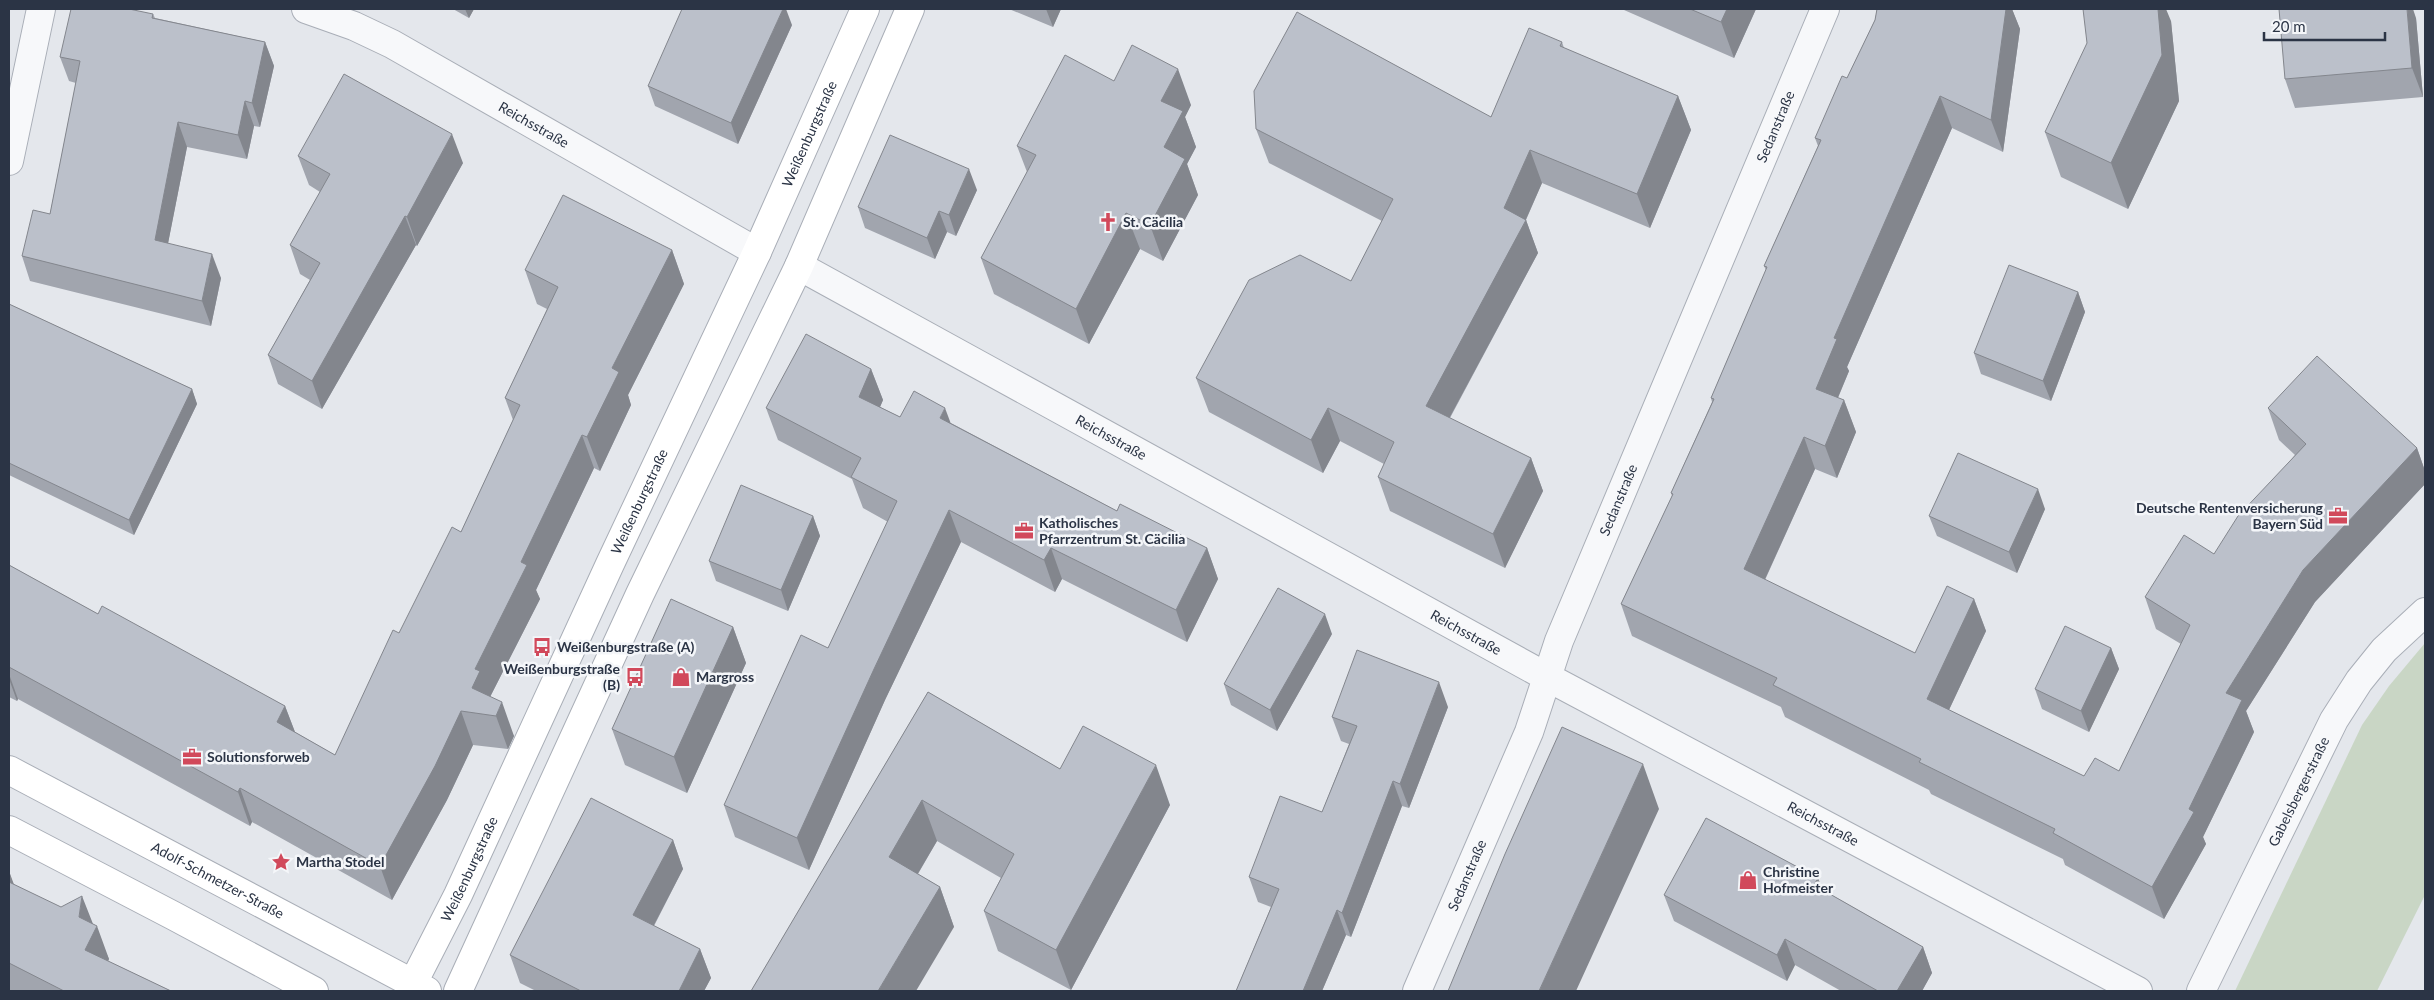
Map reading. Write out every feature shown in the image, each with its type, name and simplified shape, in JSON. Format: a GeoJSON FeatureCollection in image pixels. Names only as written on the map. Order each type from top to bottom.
{"type":"FeatureCollection","features":[{"type":"Feature","properties":{"kind":"main road","name":"Weißenburgstraße"},"geometry":{"type":"LineString","coordinates":[[417,989],[610,564],[758,252],[865,9]]}},
{"type":"Feature","properties":{"kind":"main road"},"geometry":{"type":"LineString","coordinates":[[458,991],[640,594],[799,266],[910,9]]}},
{"type":"Feature","properties":{"kind":"main road","name":"Adolf-Schmetzer-Straße"},"geometry":{"type":"LineString","coordinates":[[9,770],[417,989]]}},
{"type":"Feature","properties":{"kind":"main road"},"geometry":{"type":"LineString","coordinates":[[9,830],[314,991]]}},
{"type":"Feature","properties":{"kind":"street"},"geometry":{"type":"LineString","coordinates":[[9,161],[40,9]]}},
{"type":"Feature","properties":{"kind":"street","name":"Reichsstraße"},"geometry":{"type":"LineString","coordinates":[[306,9],[354,26],[392,44],[758,252]]}},
{"type":"Feature","properties":{"kind":"street","name":"Sedanstraße"},"geometry":{"type":"LineString","coordinates":[[1418,991],[1529,732],[1559,641],[1824,9]]}},
{"type":"Feature","properties":{"kind":"street","name":"Reichsstraße"},"geometry":{"type":"LineString","coordinates":[[799,266],[1547,677],[2138,991]]}},
{"type":"Feature","properties":{"kind":"street","name":"Gabelsbergerstraße"},"geometry":{"type":"LineString","coordinates":[[2201,991],[2334,720],[2358,681],[2384,650],[2425,612]]}},
{"type":"Feature","properties":{"kind":"green space"},"geometry":{"type":"Polygon","coordinates":[[[2425,643],[2425,895],[2377,991],[2235,991],[2362,725],[2389,686],[2425,643]]]}},
{"type":"Feature","properties":{"kind":"building"},"geometry":{"type":"Polygon","coordinates":[[[71,9],[129,9],[153,14],[152,18],[265,42],[252,103],[245,101],[238,135],[178,122],[155,240],[212,254],[202,301],[22,256],[33,210],[50,214],[80,61],[60,57],[71,9]]]}},
{"type":"Feature","properties":{"kind":"building"},"geometry":{"type":"Polygon","coordinates":[[[682,9],[783,9],[731,123],[648,86],[682,9]]]}},
{"type":"Feature","properties":{"kind":"building"},"geometry":{"type":"Polygon","coordinates":[[[1690,9],[1727,9],[1721,22],[1690,9]]]}},
{"type":"Feature","properties":{"kind":"building"},"geometry":{"type":"Polygon","coordinates":[[[1877,9],[2006,9],[1991,120],[1940,96],[1834,338],[1837,339],[1816,389],[1844,400],[1825,446],[1804,437],[1744,569],[1915,653],[1947,586],[1974,599],[1927,699],[2084,776],[2095,758],[2119,771],[2190,625],[2145,597],[2184,535],[2214,554],[2238,516],[2306,444],[2268,408],[2317,356],[2417,448],[2303,570],[2226,693],[2242,700],[2189,809],[2194,812],[2152,887],[2053,833],[2055,829],[1919,762],[1921,759],[1773,685],[1777,678],[1621,604],[1673,494],[1671,493],[1714,399],[1711,398],[1767,267],[1764,266],[1821,140],[1815,138],[1842,76],[1847,78],[1875,20],[1877,9]]]}},
{"type":"Feature","properties":{"kind":"building"},"geometry":{"type":"Polygon","coordinates":[[[2083,9],[2158,9],[2162,55],[2111,163],[2045,132],[2087,43],[2083,9]]]}},
{"type":"Feature","properties":{"kind":"building"},"geometry":{"type":"Polygon","coordinates":[[[2279,9],[2407,9],[2412,68],[2285,79],[2279,9]]]}},
{"type":"Feature","properties":{"kind":"building"},"geometry":{"type":"Polygon","coordinates":[[[1297,12],[1491,117],[1529,28],[1562,42],[1560,46],[1678,96],[1637,194],[1530,150],[1504,208],[1526,220],[1426,406],[1531,458],[1493,534],[1378,477],[1394,442],[1328,408],[1311,440],[1196,378],[1249,280],[1300,255],[1351,281],[1393,199],[1256,129],[1254,91],[1297,12]]]}},
{"type":"Feature","properties":{"kind":"building","name":"St. Cäcilia"},"geometry":{"type":"Polygon","coordinates":[[[1132,45],[1178,69],[1161,101],[1183,111],[1164,147],[1185,159],[1150,225],[1126,213],[1076,309],[981,258],[1036,155],[1017,146],[1065,55],[1114,81],[1132,45]]]}},
{"type":"Feature","properties":{"kind":"building"},"geometry":{"type":"Polygon","coordinates":[[[344,74],[452,134],[407,217],[405,216],[312,381],[268,355],[320,263],[290,245],[330,174],[298,156],[344,74]]]}},
{"type":"Feature","properties":{"kind":"building"},"geometry":{"type":"Polygon","coordinates":[[[890,135],[969,169],[949,215],[939,211],[927,238],[858,207],[890,135]]]}},
{"type":"Feature","properties":{"kind":"building"},"geometry":{"type":"Polygon","coordinates":[[[563,195],[672,250],[612,368],[619,372],[587,437],[582,435],[521,562],[527,565],[475,669],[480,671],[472,688],[502,702],[496,716],[461,711],[435,766],[380,866],[240,788],[238,792],[9,667],[9,565],[98,614],[102,606],[285,706],[277,722],[335,755],[393,630],[399,633],[452,527],[461,532],[520,405],[505,398],[558,287],[525,270],[563,195]]]}},
{"type":"Feature","properties":{"kind":"building"},"geometry":{"type":"Polygon","coordinates":[[[2009,265],[2078,292],[2043,381],[1974,353],[2009,265]]]}},
{"type":"Feature","properties":{"kind":"building"},"geometry":{"type":"Polygon","coordinates":[[[9,304],[192,389],[129,520],[9,463],[9,304]]]}},
{"type":"Feature","properties":{"kind":"building"},"geometry":{"type":"Polygon","coordinates":[[[806,334],[871,369],[859,397],[900,417],[914,391],[945,408],[940,418],[1117,511],[1120,504],[1207,548],[1176,610],[1051,548],[1044,560],[949,510],[797,838],[724,805],[801,635],[828,648],[897,501],[851,477],[861,458],[766,408],[806,334]]]}},
{"type":"Feature","properties":{"kind":"building"},"geometry":{"type":"Polygon","coordinates":[[[1958,453],[2038,489],[2009,552],[1929,516],[1958,453]]]}},
{"type":"Feature","properties":{"kind":"building"},"geometry":{"type":"Polygon","coordinates":[[[741,485],[813,516],[781,590],[709,561],[741,485]]]}},
{"type":"Feature","properties":{"kind":"building"},"geometry":{"type":"Polygon","coordinates":[[[1278,588],[1325,614],[1270,710],[1224,684],[1278,588]]]}},
{"type":"Feature","properties":{"kind":"building"},"geometry":{"type":"Polygon","coordinates":[[[671,599],[733,627],[674,757],[612,729],[671,599]]]}},
{"type":"Feature","properties":{"kind":"building"},"geometry":{"type":"Polygon","coordinates":[[[2065,626],[2111,648],[2081,711],[2035,689],[2065,626]]]}},
{"type":"Feature","properties":{"kind":"building"},"geometry":{"type":"Polygon","coordinates":[[[1357,650],[1439,682],[1400,784],[1393,781],[1342,913],[1337,910],[1303,991],[1236,991],[1279,889],[1249,877],[1280,796],[1322,812],[1357,726],[1332,717],[1357,650]]]}},
{"type":"Feature","properties":{"kind":"building"},"geometry":{"type":"Polygon","coordinates":[[[928,692],[1060,769],[1083,726],[1156,765],[1056,950],[984,911],[1014,854],[922,800],[889,857],[940,887],[878,991],[751,991],[928,692]]]}},
{"type":"Feature","properties":{"kind":"building"},"geometry":{"type":"Polygon","coordinates":[[[1562,727],[1643,764],[1539,991],[1448,991],[1505,854],[1562,727]]]}},
{"type":"Feature","properties":{"kind":"building"},"geometry":{"type":"Polygon","coordinates":[[[591,798],[673,840],[633,915],[700,949],[679,991],[581,991],[510,955],[591,798]]]}},
{"type":"Feature","properties":{"kind":"building"},"geometry":{"type":"Polygon","coordinates":[[[1706,818],[1818,878],[1814,885],[1923,947],[1897,991],[1878,991],[1785,939],[1777,955],[1664,895],[1706,818]]]}},
{"type":"Feature","properties":{"kind":"building"},"geometry":{"type":"Polygon","coordinates":[[[9,882],[61,907],[82,896],[79,917],[97,926],[85,950],[171,991],[64,991],[9,963],[9,882]]]}},
{"type":"Feature","properties":{"kind":"place","name":"St. Cäcilia"},"geometry":{"type":"Point","coordinates":[1108,222]}},
{"type":"Feature","properties":{"kind":"place","name":"Deutsche Rentenversicherung Bayern Süd"},"geometry":{"type":"Point","coordinates":[2338,516]}},
{"type":"Feature","properties":{"kind":"place","name":"Katholisches Pfarrzentrum St. Cäcilia"},"geometry":{"type":"Point","coordinates":[1024,531]}},
{"type":"Feature","properties":{"kind":"place","name":"Weißenburgstraße (A)"},"geometry":{"type":"Point","coordinates":[542,647]}},
{"type":"Feature","properties":{"kind":"place","name":"Weißenburgstraße (B)"},"geometry":{"type":"Point","coordinates":[635,677]}},
{"type":"Feature","properties":{"kind":"place","name":"Margross"},"geometry":{"type":"Point","coordinates":[681,677]}},
{"type":"Feature","properties":{"kind":"place","name":"Solutionsforweb"},"geometry":{"type":"Point","coordinates":[192,757]}},
{"type":"Feature","properties":{"kind":"place","name":"Martha Stodel"},"geometry":{"type":"Point","coordinates":[281,862]}},
{"type":"Feature","properties":{"kind":"place","name":"Christine Hofmeister"},"geometry":{"type":"Point","coordinates":[1748,880]}}]}
